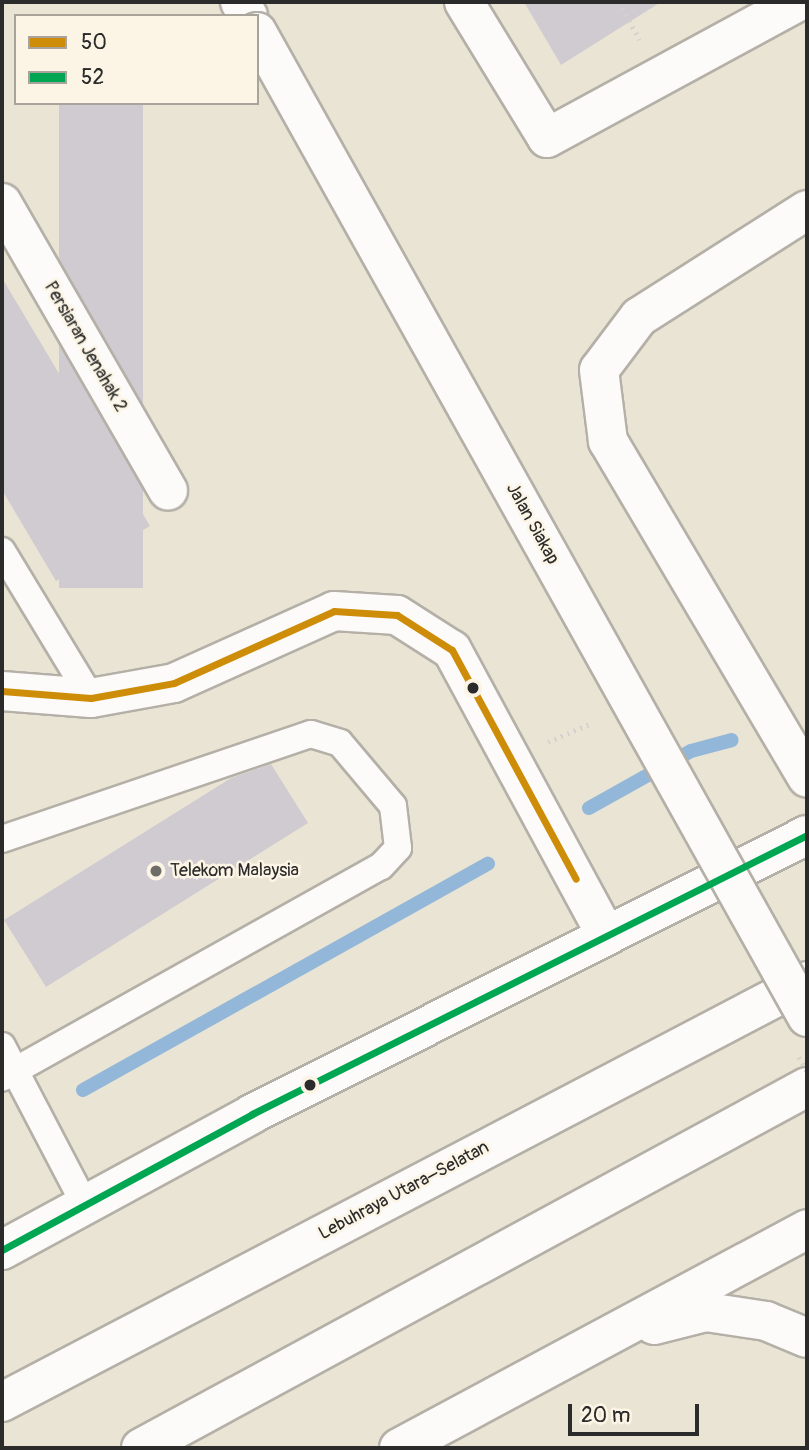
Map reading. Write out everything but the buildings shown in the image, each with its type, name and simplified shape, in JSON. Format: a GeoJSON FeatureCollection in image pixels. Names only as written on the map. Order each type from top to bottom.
{"type":"FeatureCollection","features":[{"type":"Feature","properties":{"kind":"main road"},"geometry":{"type":"LineString","coordinates":[[464,2],[547,138],[797,2]]}},
{"type":"Feature","properties":{"kind":"main road","name":"Jalan Siakap"},"geometry":{"type":"LineString","coordinates":[[259,36],[807,1017]]}},
{"type":"Feature","properties":{"kind":"main road","name":"Persiaran Jenahak 2"},"geometry":{"type":"LineString","coordinates":[[2,203],[169,491]]}},
{"type":"Feature","properties":{"kind":"main road"},"geometry":{"type":"LineString","coordinates":[[807,209],[639,317],[599,370],[608,440],[807,778]]}},
{"type":"Feature","properties":{"kind":"main road"},"geometry":{"type":"LineString","coordinates":[[2,691],[91,698],[174,683],[334,611],[397,615],[452,650],[605,933]]}},
{"type":"Feature","properties":{"kind":"main road"},"geometry":{"type":"LineString","coordinates":[[2,1250],[605,933],[807,835]]}},
{"type":"Feature","properties":{"kind":"main road","name":"Lebuhraya Utara–Selatan"},"geometry":{"type":"LineString","coordinates":[[2,1402],[807,981]]}},
{"type":"Feature","properties":{"kind":"main road"},"geometry":{"type":"LineString","coordinates":[[141,1448],[807,1087]]}},
{"type":"Feature","properties":{"kind":"main road"},"geometry":{"type":"LineString","coordinates":[[399,1448],[593,1340],[807,1229]]}},
{"type":"Feature","properties":{"kind":"main road"},"geometry":{"type":"LineString","coordinates":[[593,1340],[706,1312],[766,1321],[807,1338]]}},
{"type":"Feature","properties":{"kind":"lane"},"geometry":{"type":"LineString","coordinates":[[2,551],[91,698]]}},
{"type":"Feature","properties":{"kind":"lane"},"geometry":{"type":"LineString","coordinates":[[2,839],[311,734],[340,743],[393,806],[398,848],[381,866],[8,1074]]}},
{"type":"Feature","properties":{"kind":"lane"},"geometry":{"type":"LineString","coordinates":[[2,1046],[8,1074],[85,1205]]}},
{"type":"Feature","properties":{"kind":"waterway"},"geometry":{"type":"LineString","coordinates":[[589,808],[691,751],[732,740]]}},
{"type":"Feature","properties":{"kind":"waterway"},"geometry":{"type":"LineString","coordinates":[[83,1090],[488,864]]}},
{"type":"Feature","properties":{"kind":"transit line","name":"50"},"geometry":{"type":"LineString","coordinates":[[2,691],[91,698],[174,683],[334,611],[397,615],[452,650],[576,879]]}},
{"type":"Feature","properties":{"kind":"transit line","name":"52"},"geometry":{"type":"LineString","coordinates":[[2,1250],[252,1114],[807,835]]}},
{"type":"Feature","properties":{"kind":"place","name":"Telekom Malaysia"},"geometry":{"type":"Point","coordinates":[156,871]}}]}
